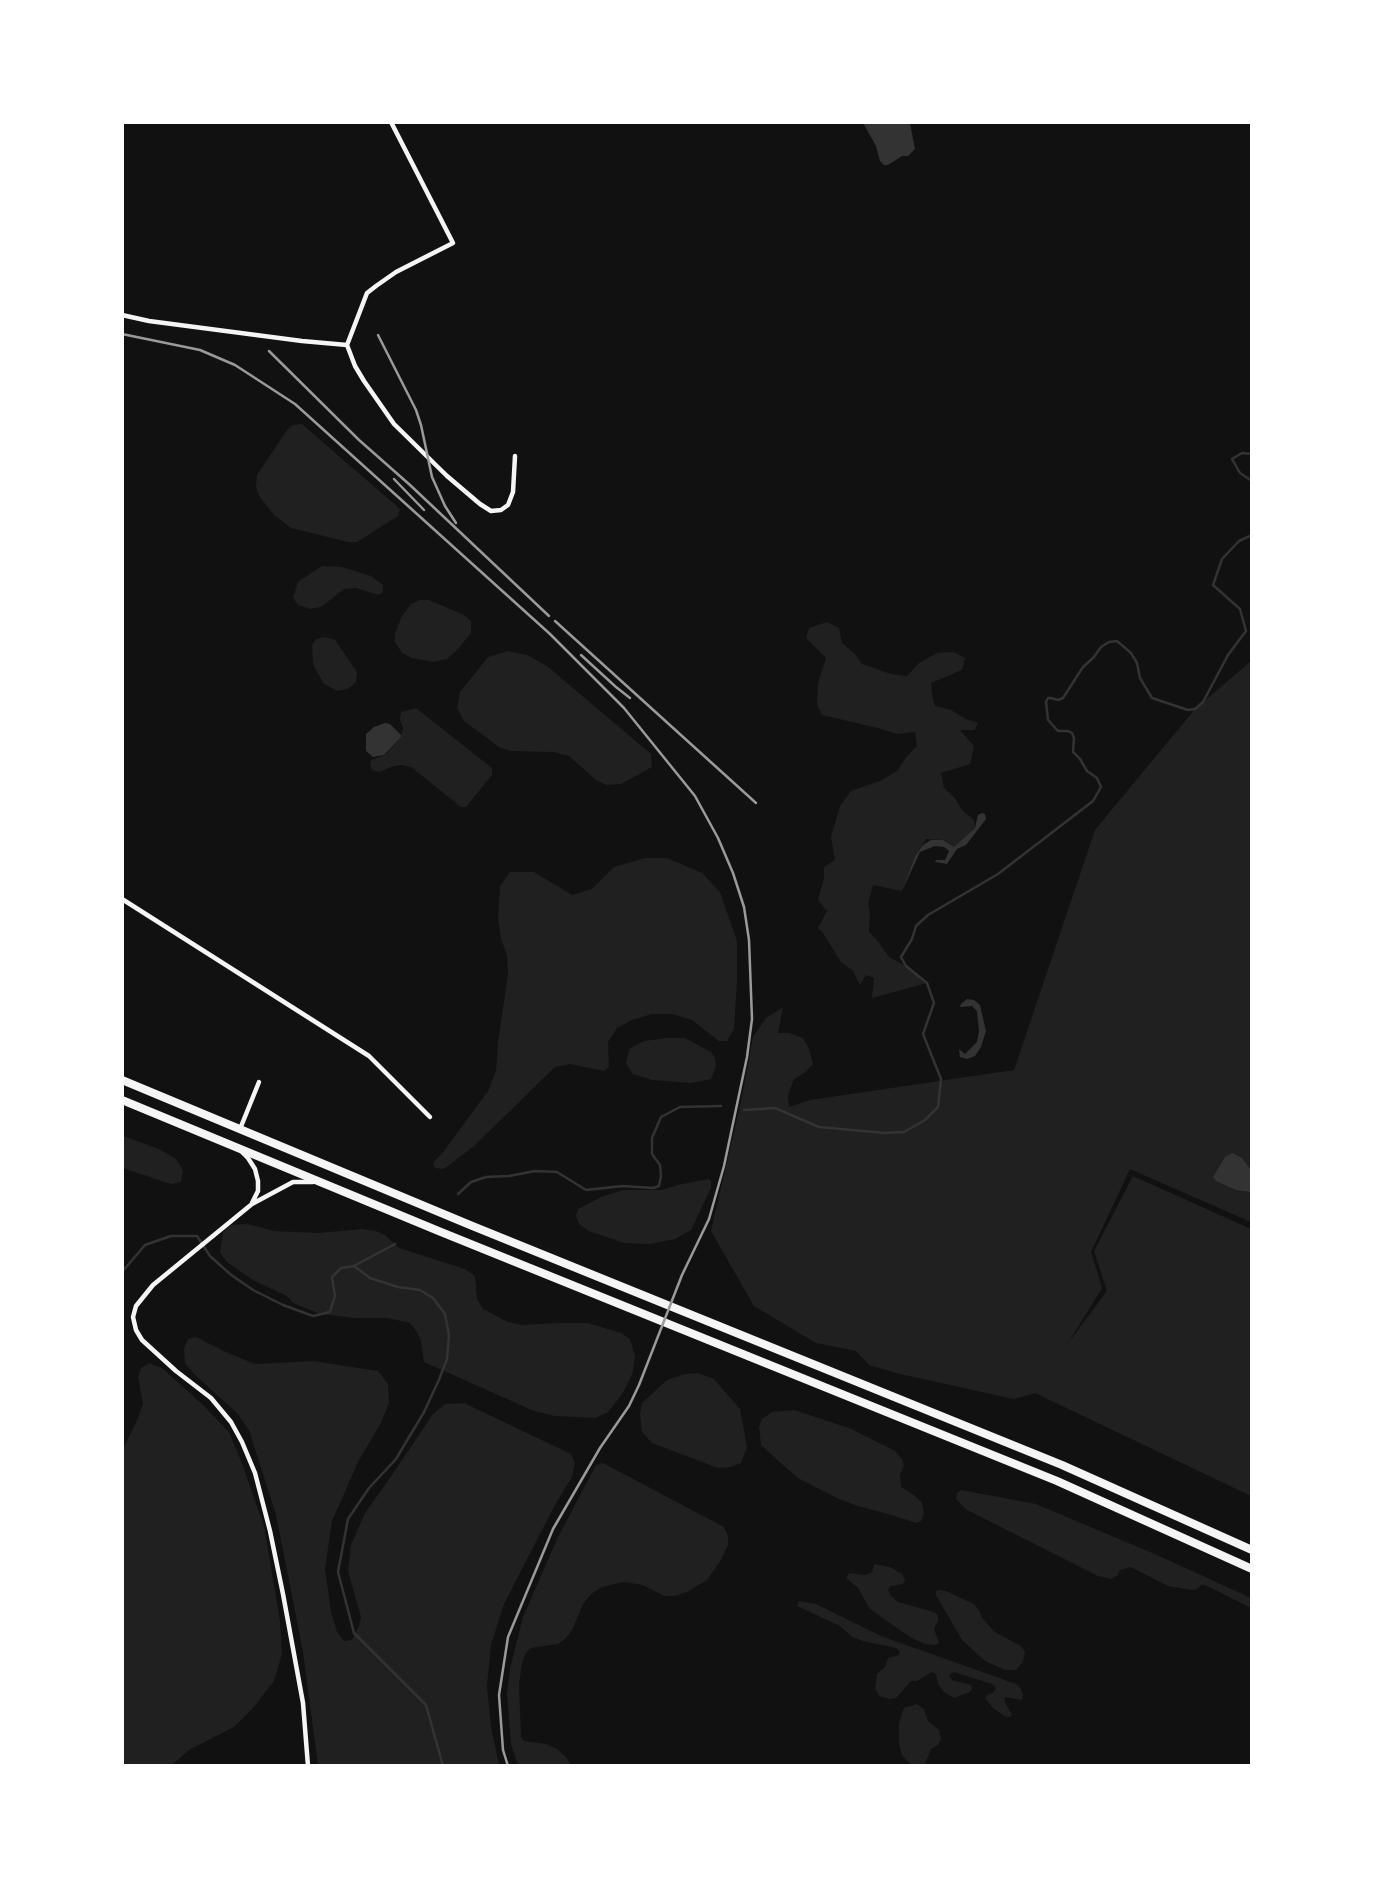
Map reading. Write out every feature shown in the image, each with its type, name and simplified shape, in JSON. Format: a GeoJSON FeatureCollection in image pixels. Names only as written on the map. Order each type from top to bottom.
{"type":"FeatureCollection","features":[{"type":"Feature","properties":{"kind":"highway"},"geometry":{"type":"LineString","coordinates":[[122,1080],[274,1144],[1062,1465],[1252,1550]]}},
{"type":"Feature","properties":{"kind":"highway"},"geometry":{"type":"LineString","coordinates":[[122,1100],[1057,1481],[1252,1569]]}},
{"type":"Feature","properties":{"kind":"street"},"geometry":{"type":"LineString","coordinates":[[391,122],[453,243],[396,272],[367,294],[347,345],[355,366],[394,424],[447,476],[491,511],[501,510],[508,505],[513,492],[515,456]]}},
{"type":"Feature","properties":{"kind":"street"},"geometry":{"type":"LineString","coordinates":[[122,315],[283,339],[347,345]]}},
{"type":"Feature","properties":{"kind":"street"},"geometry":{"type":"LineString","coordinates":[[122,899],[369,1056],[430,1117]]}},
{"type":"Feature","properties":{"kind":"street"},"geometry":{"type":"LineString","coordinates":[[240,1129],[259,1082]]}},
{"type":"Feature","properties":{"kind":"street"},"geometry":{"type":"LineString","coordinates":[[235,1147],[248,1158],[255,1169],[258,1191],[252,1204]]}},
{"type":"Feature","properties":{"kind":"street"},"geometry":{"type":"LineString","coordinates":[[308,1766],[303,1703],[270,1531],[255,1473],[231,1422],[211,1398],[176,1371],[142,1340],[136,1330],[133,1317],[136,1306],[153,1285],[252,1204],[293,1182],[302,1180],[323,1183]]}},
{"type":"Feature","properties":{"kind":"shaded area"},"geometry":{"type":"Polygon","coordinates":[[[863,123],[910,123],[915,149],[908,156],[902,156],[888,165],[884,165],[880,161],[876,146],[863,123]]]}},
{"type":"Feature","properties":{"kind":"shaded area"},"geometry":{"type":"Polygon","coordinates":[[[302,424],[400,509],[398,516],[357,542],[348,542],[291,528],[274,515],[259,496],[256,487],[257,475],[287,430],[293,425],[302,424]]]}},
{"type":"Feature","properties":{"kind":"shaded area"},"geometry":{"type":"Polygon","coordinates":[[[322,566],[342,567],[371,576],[383,585],[383,592],[379,595],[356,588],[344,589],[321,607],[310,609],[298,605],[293,598],[298,582],[322,566]]]}},
{"type":"Feature","properties":{"kind":"shaded area"},"geometry":{"type":"Polygon","coordinates":[[[420,600],[429,600],[464,615],[471,621],[471,633],[447,659],[433,662],[412,658],[402,653],[395,642],[395,633],[402,616],[411,604],[420,600]]]}},
{"type":"Feature","properties":{"kind":"shaded area"},"geometry":{"type":"Polygon","coordinates":[[[827,622],[839,628],[842,643],[854,653],[862,664],[891,674],[907,676],[919,663],[937,653],[953,652],[965,658],[962,670],[931,683],[932,695],[935,706],[951,710],[966,719],[978,723],[975,730],[960,730],[974,746],[970,764],[941,773],[944,788],[954,797],[963,811],[974,820],[975,828],[954,847],[943,840],[926,839],[915,856],[902,891],[873,885],[868,904],[870,914],[869,932],[889,957],[906,966],[927,983],[872,998],[874,978],[866,975],[860,985],[853,971],[841,962],[818,928],[827,911],[818,900],[824,878],[824,867],[835,860],[831,837],[840,806],[851,791],[880,781],[897,771],[907,756],[917,746],[915,732],[897,734],[822,715],[817,704],[818,683],[826,658],[806,638],[809,628],[827,622]]]}},
{"type":"Feature","properties":{"kind":"shaded area"},"geometry":{"type":"Polygon","coordinates":[[[325,637],[335,640],[357,672],[356,682],[348,689],[337,691],[323,683],[313,664],[312,645],[316,639],[325,637]]]}},
{"type":"Feature","properties":{"kind":"shaded area"},"geometry":{"type":"Polygon","coordinates":[[[508,651],[527,655],[547,666],[651,754],[652,767],[621,784],[607,785],[596,780],[569,756],[553,752],[511,751],[499,747],[464,721],[457,708],[460,692],[488,657],[508,651]]]}},
{"type":"Feature","properties":{"kind":"shaded area"},"geometry":{"type":"Polygon","coordinates":[[[1251,661],[1251,1222],[1130,1169],[1091,1252],[1102,1288],[1068,1343],[1107,1291],[1094,1251],[1133,1176],[1251,1229],[1251,1496],[1035,1393],[1014,1399],[900,1374],[869,1365],[856,1351],[816,1343],[754,1306],[711,1231],[741,1102],[753,1037],[766,1018],[783,1007],[778,1033],[789,1033],[803,1038],[809,1049],[813,1064],[794,1079],[788,1095],[789,1107],[810,1100],[1014,1070],[1095,830],[1195,709],[1251,661]]]}},
{"type":"Feature","properties":{"kind":"shaded area"},"geometry":{"type":"Polygon","coordinates":[[[416,708],[492,768],[492,775],[466,807],[461,807],[411,767],[402,765],[379,772],[372,770],[371,760],[385,755],[401,737],[403,728],[400,720],[401,712],[416,708]]]}},
{"type":"Feature","properties":{"kind":"shaded area"},"geometry":{"type":"Polygon","coordinates":[[[385,723],[390,724],[401,737],[384,755],[373,757],[366,751],[366,734],[374,727],[385,723]]]}},
{"type":"Feature","properties":{"kind":"shaded area"},"geometry":{"type":"Polygon","coordinates":[[[985,814],[986,819],[966,845],[957,849],[947,864],[935,862],[936,860],[945,860],[949,851],[944,847],[935,846],[920,852],[902,891],[915,856],[923,845],[931,840],[943,840],[954,847],[975,828],[978,815],[985,814]]]}},
{"type":"Feature","properties":{"kind":"shaded area"},"geometry":{"type":"Polygon","coordinates":[[[645,858],[667,858],[702,873],[720,892],[737,941],[734,1029],[727,1041],[719,1041],[692,1020],[672,1014],[652,1014],[632,1020],[617,1028],[608,1042],[609,1067],[604,1071],[570,1064],[555,1067],[474,1146],[444,1169],[435,1168],[433,1163],[488,1091],[496,1071],[498,1042],[508,974],[507,955],[501,939],[498,918],[500,886],[510,872],[534,872],[572,895],[592,889],[614,867],[645,858]]]}},
{"type":"Feature","properties":{"kind":"shaded area"},"geometry":{"type":"Polygon","coordinates":[[[967,999],[974,1000],[980,1005],[986,1031],[981,1047],[975,1056],[967,1059],[960,1057],[959,1049],[965,1054],[977,1042],[979,1031],[977,1011],[972,1006],[960,1007],[967,999]]]}},
{"type":"Feature","properties":{"kind":"shaded area"},"geometry":{"type":"Polygon","coordinates":[[[685,1038],[711,1052],[715,1058],[716,1066],[711,1079],[691,1083],[652,1080],[633,1074],[626,1063],[629,1049],[644,1041],[685,1038]]]}},
{"type":"Feature","properties":{"kind":"shaded area"},"geometry":{"type":"Polygon","coordinates":[[[123,1136],[159,1149],[176,1159],[183,1170],[181,1182],[171,1184],[123,1168],[123,1136]]]}},
{"type":"Feature","properties":{"kind":"shaded area"},"geometry":{"type":"Polygon","coordinates":[[[1232,1153],[1242,1158],[1251,1170],[1251,1192],[1236,1190],[1216,1181],[1213,1177],[1225,1157],[1232,1153]]]}},
{"type":"Feature","properties":{"kind":"shaded area"},"geometry":{"type":"Polygon","coordinates":[[[708,1179],[711,1181],[711,1188],[691,1230],[675,1239],[650,1244],[624,1243],[589,1231],[579,1224],[576,1216],[578,1209],[601,1197],[623,1190],[662,1190],[708,1179]]]}},
{"type":"Feature","properties":{"kind":"shaded area"},"geometry":{"type":"Polygon","coordinates":[[[248,1224],[274,1231],[319,1233],[362,1229],[376,1231],[385,1235],[399,1248],[465,1269],[475,1276],[477,1299],[483,1309],[508,1322],[522,1325],[588,1323],[621,1333],[630,1339],[635,1356],[633,1372],[623,1393],[608,1412],[595,1418],[555,1416],[534,1411],[424,1362],[421,1341],[410,1323],[388,1318],[355,1318],[320,1314],[293,1303],[287,1296],[253,1280],[228,1263],[220,1253],[223,1232],[231,1225],[248,1224]]]}},
{"type":"Feature","properties":{"kind":"shaded area"},"geometry":{"type":"Polygon","coordinates":[[[196,1337],[255,1364],[313,1361],[378,1371],[388,1384],[389,1403],[381,1423],[359,1460],[332,1521],[325,1569],[331,1611],[337,1632],[344,1641],[352,1640],[361,1617],[348,1571],[351,1545],[365,1513],[433,1414],[445,1404],[464,1403],[571,1454],[575,1463],[572,1477],[556,1503],[504,1604],[491,1645],[487,1686],[491,1727],[499,1765],[318,1765],[303,1652],[276,1515],[249,1430],[237,1413],[195,1375],[185,1363],[184,1349],[188,1339],[196,1337]]]}},
{"type":"Feature","properties":{"kind":"shaded area"},"geometry":{"type":"Polygon","coordinates":[[[149,1363],[162,1368],[202,1404],[229,1432],[264,1526],[280,1621],[282,1654],[274,1681],[253,1708],[234,1727],[189,1750],[172,1765],[123,1765],[123,1448],[143,1404],[138,1377],[141,1368],[149,1363]]]}},
{"type":"Feature","properties":{"kind":"shaded area"},"geometry":{"type":"Polygon","coordinates":[[[698,1373],[714,1379],[740,1409],[747,1447],[741,1463],[731,1467],[718,1468],[652,1443],[642,1432],[640,1414],[642,1403],[667,1380],[685,1374],[698,1373]]]}},
{"type":"Feature","properties":{"kind":"shaded area"},"geometry":{"type":"Polygon","coordinates":[[[794,1410],[849,1428],[895,1451],[902,1459],[904,1465],[900,1475],[901,1487],[914,1495],[922,1503],[924,1513],[921,1521],[913,1522],[839,1499],[798,1478],[775,1458],[761,1445],[759,1427],[762,1419],[772,1412],[794,1410]]]}},
{"type":"Feature","properties":{"kind":"shaded area"},"geometry":{"type":"Polygon","coordinates":[[[603,1463],[724,1527],[728,1536],[728,1545],[721,1560],[707,1580],[689,1591],[675,1596],[664,1596],[643,1585],[624,1582],[602,1587],[591,1594],[583,1604],[572,1630],[566,1638],[558,1644],[531,1648],[526,1653],[522,1663],[519,1684],[521,1737],[524,1741],[546,1744],[557,1749],[566,1757],[571,1765],[518,1765],[511,1744],[507,1694],[510,1669],[523,1617],[558,1537],[596,1465],[603,1463]]]}},
{"type":"Feature","properties":{"kind":"shaded area"},"geometry":{"type":"Polygon","coordinates":[[[961,1490],[1036,1504],[1157,1555],[1251,1598],[1251,1608],[1205,1585],[1192,1590],[1168,1586],[1131,1567],[1120,1570],[1118,1575],[1111,1579],[1098,1576],[967,1510],[956,1499],[957,1493],[961,1490]]]}},
{"type":"Feature","properties":{"kind":"shaded area"},"geometry":{"type":"Polygon","coordinates":[[[874,1564],[890,1567],[902,1574],[905,1580],[903,1584],[891,1586],[888,1590],[891,1596],[898,1602],[934,1612],[938,1615],[938,1621],[934,1629],[939,1643],[935,1645],[925,1644],[910,1637],[870,1609],[858,1588],[846,1578],[849,1573],[864,1575],[872,1572],[874,1564]]]}},
{"type":"Feature","properties":{"kind":"shaded area"},"geometry":{"type":"Polygon","coordinates":[[[936,1591],[946,1591],[974,1604],[982,1618],[995,1632],[1021,1646],[1025,1652],[1023,1662],[1016,1670],[1005,1670],[985,1661],[962,1640],[936,1595],[936,1591]]]}},
{"type":"Feature","properties":{"kind":"shaded area"},"geometry":{"type":"Polygon","coordinates":[[[799,1601],[816,1604],[881,1636],[1016,1684],[1021,1689],[1022,1700],[1004,1697],[1005,1703],[1012,1714],[1011,1717],[1006,1717],[993,1708],[985,1698],[993,1693],[996,1688],[992,1684],[954,1672],[949,1675],[952,1680],[971,1685],[972,1689],[970,1692],[954,1698],[944,1692],[938,1684],[936,1674],[932,1672],[917,1681],[911,1681],[896,1698],[890,1699],[879,1696],[875,1688],[877,1674],[885,1667],[888,1658],[899,1655],[900,1652],[896,1648],[852,1637],[840,1626],[797,1606],[799,1601]]]}},
{"type":"Feature","properties":{"kind":"shaded area"},"geometry":{"type":"Polygon","coordinates":[[[917,1704],[924,1709],[928,1721],[939,1730],[941,1739],[938,1745],[931,1749],[925,1764],[911,1765],[902,1755],[899,1744],[899,1723],[904,1708],[917,1704]]]}},
{"type":"Feature","properties":{"kind":"waterway"},"geometry":{"type":"LineString","coordinates":[[1252,454],[1242,453],[1232,459],[1240,473],[1252,481]]}},
{"type":"Feature","properties":{"kind":"waterway"},"geometry":{"type":"LineString","coordinates":[[744,1110],[775,1108],[819,1127],[885,1133],[904,1132],[925,1120],[938,1107],[941,1079],[923,1034],[934,1003],[927,983],[906,966],[901,957],[912,939],[916,926],[928,915],[998,874],[1093,801],[1101,787],[1097,778],[1087,771],[1073,752],[1074,738],[1072,733],[1058,731],[1048,720],[1046,702],[1048,698],[1058,700],[1063,698],[1083,667],[1101,647],[1109,642],[1117,641],[1131,653],[1137,663],[1140,678],[1152,698],[1188,710],[1195,709],[1203,702],[1228,655],[1246,631],[1240,609],[1213,585],[1222,559],[1239,541],[1252,535]]}},
{"type":"Feature","properties":{"kind":"waterway"},"geometry":{"type":"LineString","coordinates":[[458,1194],[471,1182],[486,1177],[509,1176],[535,1171],[557,1172],[586,1190],[623,1186],[653,1188],[659,1186],[661,1176],[660,1165],[652,1154],[652,1138],[661,1117],[680,1107],[721,1106]]}},
{"type":"Feature","properties":{"kind":"waterway"},"geometry":{"type":"LineString","coordinates":[[122,1272],[145,1245],[171,1236],[197,1236],[210,1256],[230,1274],[253,1290],[283,1305],[313,1316],[330,1312],[335,1296],[332,1277],[341,1268],[354,1266],[395,1244]]}},
{"type":"Feature","properties":{"kind":"waterway"},"geometry":{"type":"LineString","coordinates":[[354,1266],[370,1278],[398,1287],[420,1290],[433,1298],[445,1314],[449,1335],[447,1359],[424,1412],[396,1459],[369,1488],[348,1519],[338,1572],[354,1633],[426,1705],[443,1766]]}},
{"type":"Feature","properties":{"kind":"railway"},"geometry":{"type":"LineString","coordinates":[[122,334],[200,350],[235,365],[295,404],[550,634],[624,708],[695,796],[718,838],[733,873],[744,907],[749,940],[752,1019],[747,1057],[724,1166],[709,1219],[682,1275],[639,1385],[629,1406],[600,1448],[553,1529],[508,1637],[499,1695],[503,1750],[508,1766]]}},
{"type":"Feature","properties":{"kind":"railway"},"geometry":{"type":"LineString","coordinates":[[378,335],[416,410],[432,477],[445,506],[456,523]]}},
{"type":"Feature","properties":{"kind":"railway"},"geometry":{"type":"LineString","coordinates":[[269,351],[359,440],[410,485],[549,616]]}},
{"type":"Feature","properties":{"kind":"railway"},"geometry":{"type":"LineString","coordinates":[[394,479],[424,510]]}},
{"type":"Feature","properties":{"kind":"railway"},"geometry":{"type":"LineString","coordinates":[[555,621],[756,803]]}},
{"type":"Feature","properties":{"kind":"railway"},"geometry":{"type":"LineString","coordinates":[[581,655],[630,698]]}}]}
